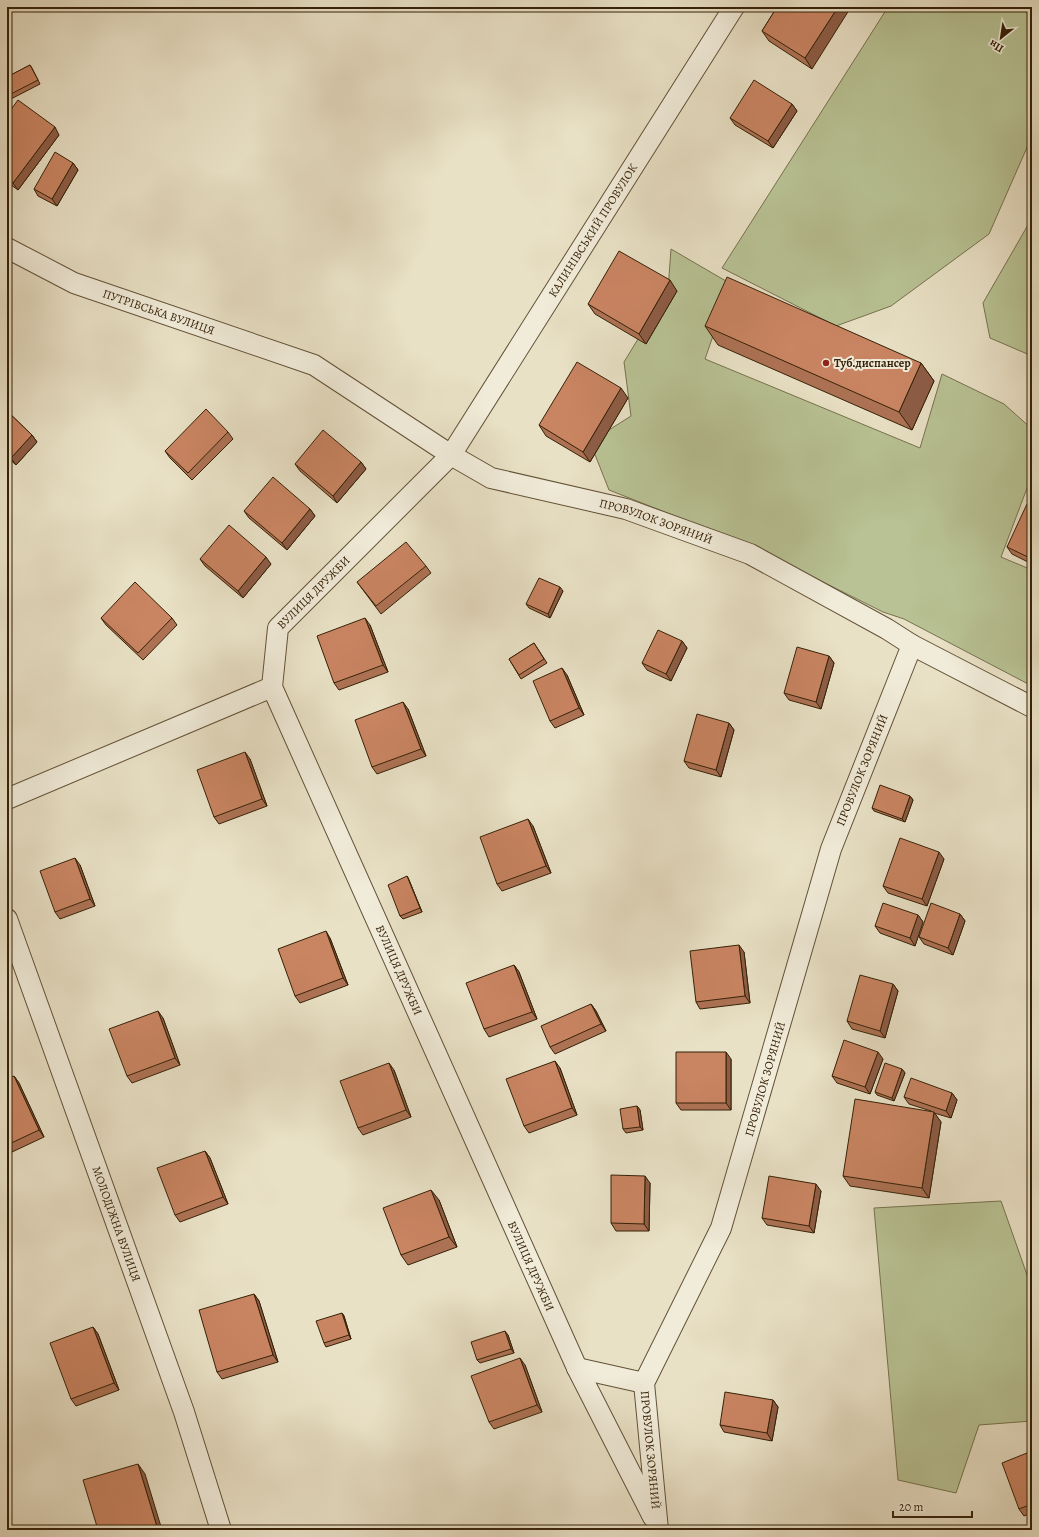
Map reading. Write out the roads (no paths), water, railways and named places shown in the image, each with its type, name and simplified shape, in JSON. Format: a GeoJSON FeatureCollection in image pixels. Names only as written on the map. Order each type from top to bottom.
{"type":"FeatureCollection","features":[{"type":"Feature","properties":{"kind":"street","name":"КАЛИНІВСЬКИЙ ПРОВУЛОК"},"geometry":{"type":"LineString","coordinates":[[451,455],[734,7]]}},
{"type":"Feature","properties":{"kind":"street","name":"ПУТРІВСЬКА ВУЛИЦЯ"},"geometry":{"type":"LineString","coordinates":[[7,248],[74,283],[314,365]]}},
{"type":"Feature","properties":{"kind":"street","name":"ПРОВУЛОК ЗОРЯНИЙ"},"geometry":{"type":"LineString","coordinates":[[314,365],[451,455],[491,478],[626,509],[750,554],[887,629],[912,645],[831,848],[721,1228],[644,1383],[659,1529]]}},
{"type":"Feature","properties":{"kind":"street","name":"ВУЛИЦЯ ДРУЖБИ"},"geometry":{"type":"LineString","coordinates":[[451,455],[278,628],[272,687],[577,1368],[659,1529]]}},
{"type":"Feature","properties":{"kind":"street"},"geometry":{"type":"LineString","coordinates":[[912,645],[1032,707]]}},
{"type":"Feature","properties":{"kind":"street"},"geometry":{"type":"LineString","coordinates":[[7,799],[272,687]]}},
{"type":"Feature","properties":{"kind":"street","name":"МОЛОДІЖНА ВУЛИЦЯ"},"geometry":{"type":"LineString","coordinates":[[7,919],[184,1412],[220,1530]]}},
{"type":"Feature","properties":{"kind":"street"},"geometry":{"type":"LineString","coordinates":[[577,1368],[644,1383]]}},
{"type":"Feature","properties":{"kind":"place","name":"Туб.диспансер"},"geometry":{"type":"Point","coordinates":[826,363]}}]}
